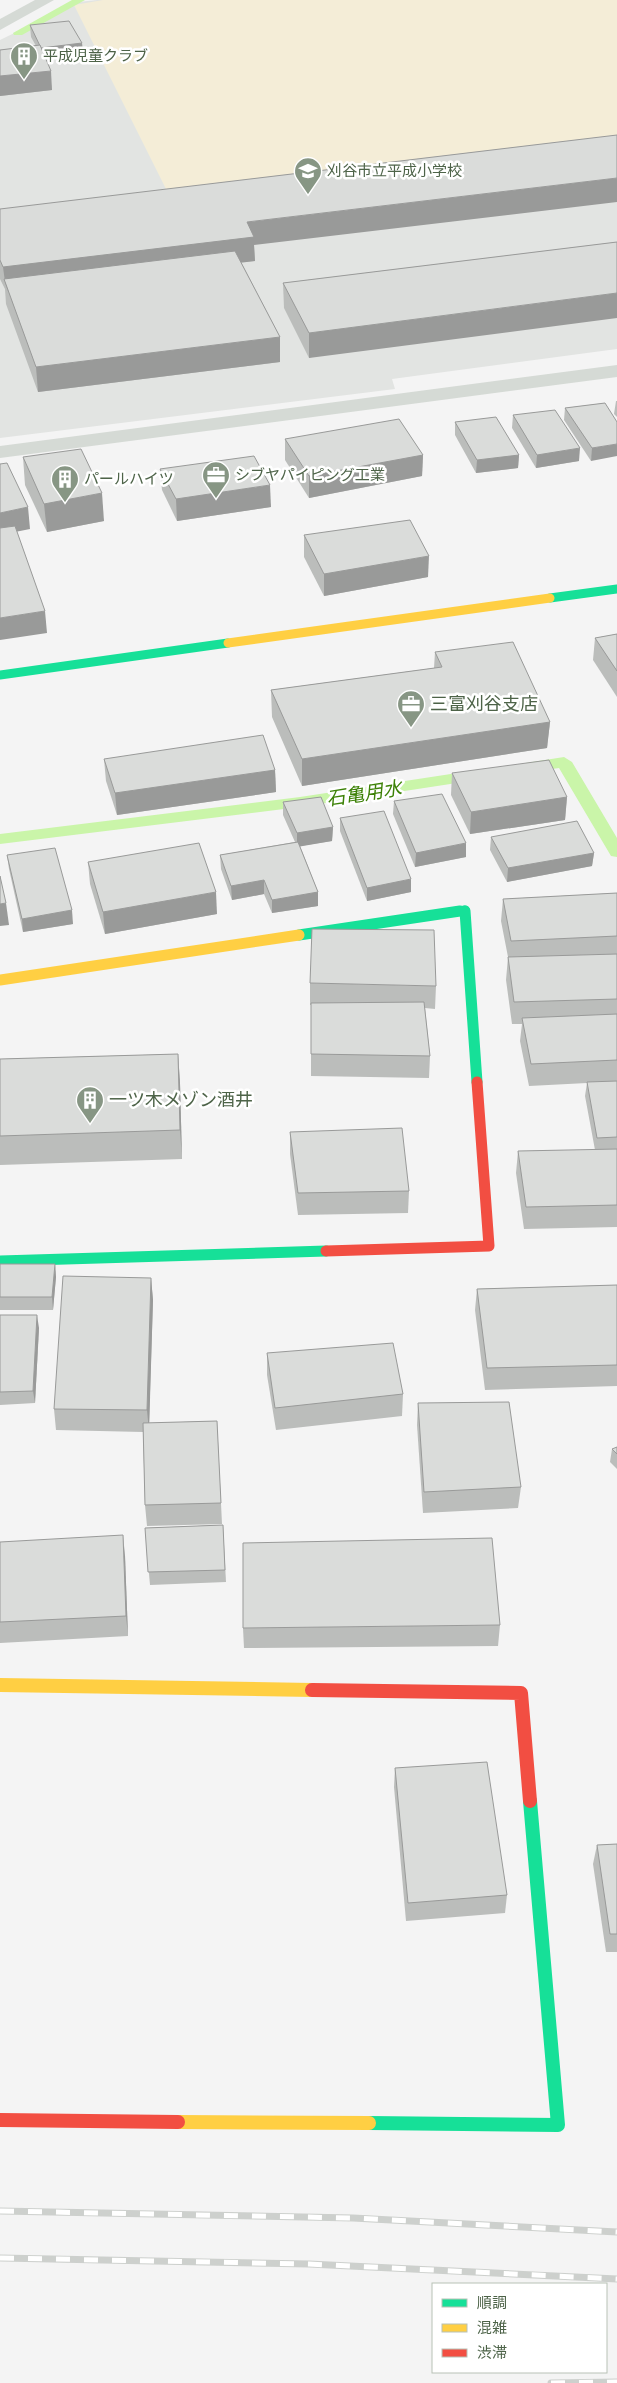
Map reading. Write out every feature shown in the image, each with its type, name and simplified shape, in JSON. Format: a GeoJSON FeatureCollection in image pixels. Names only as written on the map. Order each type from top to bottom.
{"type":"FeatureCollection","features":[{"type":"Feature","properties":{"kind":"street"},"geometry":{"type":"LineString","coordinates":[[0,25],[46,0]]}},
{"type":"Feature","properties":{"kind":"street"},"geometry":{"type":"LineString","coordinates":[[0,452],[617,371]]}},
{"type":"Feature","properties":{"kind":"street"},"geometry":{"type":"LineString","coordinates":[[0,675],[617,589]]}},
{"type":"Feature","properties":{"kind":"street"},"geometry":{"type":"LineString","coordinates":[[0,980],[465,910],[489,1246],[0,1261]]}},
{"type":"Feature","properties":{"kind":"street"},"geometry":{"type":"LineString","coordinates":[[0,1684],[521,1693],[558,2126],[0,2120]]}},
{"type":"Feature","properties":{"kind":"shaded area","name":"刈谷市立平成小学校"},"geometry":{"type":"Polygon","coordinates":[[[97,0],[617,0],[617,349],[392,379],[395,389],[0,438],[0,40],[78,2],[97,0]]]}},
{"type":"Feature","properties":{"kind":"shaded area"},"geometry":{"type":"Polygon","coordinates":[[[103,0],[617,0],[617,135],[166,189],[74,5],[103,0]]]}},
{"type":"Feature","properties":{"kind":"building"},"geometry":{"type":"Polygon","coordinates":[[[69,21],[82,43],[41,48],[30,25],[69,21]]]}},
{"type":"Feature","properties":{"kind":"building"},"geometry":{"type":"Polygon","coordinates":[[[40,45],[51,71],[0,76],[0,50],[40,45]]]}},
{"type":"Feature","properties":{"kind":"building"},"geometry":{"type":"Polygon","coordinates":[[[617,135],[617,178],[247,222],[254,237],[3,267],[0,260],[0,209],[617,135]]]}},
{"type":"Feature","properties":{"kind":"building"},"geometry":{"type":"Polygon","coordinates":[[[617,242],[617,293],[309,333],[283,283],[617,242]]]}},
{"type":"Feature","properties":{"kind":"building"},"geometry":{"type":"Polygon","coordinates":[[[235,251],[280,337],[36,367],[4,279],[235,251]]]}},
{"type":"Feature","properties":{"kind":"building"},"geometry":{"type":"Polygon","coordinates":[[[605,403],[617,422],[617,444],[592,448],[565,408],[605,403]]]}},
{"type":"Feature","properties":{"kind":"building"},"geometry":{"type":"Polygon","coordinates":[[[555,410],[580,448],[537,455],[513,415],[555,410]]]}},
{"type":"Feature","properties":{"kind":"building"},"geometry":{"type":"Polygon","coordinates":[[[496,417],[519,455],[477,460],[455,422],[496,417]]]}},
{"type":"Feature","properties":{"kind":"building"},"geometry":{"type":"Polygon","coordinates":[[[399,419],[423,455],[309,476],[285,439],[399,419]]]}},
{"type":"Feature","properties":{"kind":"building"},"geometry":{"type":"Polygon","coordinates":[[[81,449],[102,493],[44,504],[23,457],[81,449]]]}},
{"type":"Feature","properties":{"kind":"building"},"geometry":{"type":"Polygon","coordinates":[[[254,456],[270,485],[176,499],[160,469],[254,456]]]}},
{"type":"Feature","properties":{"kind":"building"},"geometry":{"type":"Polygon","coordinates":[[[7,463],[28,507],[0,513],[0,464],[7,463]]]}},
{"type":"Feature","properties":{"kind":"building"},"geometry":{"type":"Polygon","coordinates":[[[410,520],[429,556],[324,574],[304,535],[410,520]]]}},
{"type":"Feature","properties":{"kind":"building"},"geometry":{"type":"Polygon","coordinates":[[[15,526],[45,611],[0,618],[0,528],[15,526]]]}},
{"type":"Feature","properties":{"kind":"building"},"geometry":{"type":"Polygon","coordinates":[[[617,634],[617,671],[595,638],[617,634]]]}},
{"type":"Feature","properties":{"kind":"building"},"geometry":{"type":"Polygon","coordinates":[[[513,642],[550,722],[302,759],[271,690],[442,667],[435,652],[513,642]]]}},
{"type":"Feature","properties":{"kind":"building"},"geometry":{"type":"Polygon","coordinates":[[[263,735],[275,770],[115,793],[104,759],[263,735]]]}},
{"type":"Feature","properties":{"kind":"building"},"geometry":{"type":"Polygon","coordinates":[[[549,760],[567,797],[471,812],[452,773],[549,760]]]}},
{"type":"Feature","properties":{"kind":"building"},"geometry":{"type":"Polygon","coordinates":[[[442,794],[466,843],[416,853],[394,801],[442,794]]]}},
{"type":"Feature","properties":{"kind":"building"},"geometry":{"type":"Polygon","coordinates":[[[321,797],[333,827],[297,833],[283,802],[321,797]]]}},
{"type":"Feature","properties":{"kind":"building"},"geometry":{"type":"Polygon","coordinates":[[[384,811],[411,879],[367,888],[340,818],[384,811]]]}},
{"type":"Feature","properties":{"kind":"building"},"geometry":{"type":"Polygon","coordinates":[[[577,821],[594,853],[508,868],[491,837],[577,821]]]}},
{"type":"Feature","properties":{"kind":"building"},"geometry":{"type":"Polygon","coordinates":[[[298,842],[318,892],[272,900],[264,880],[231,886],[220,855],[298,842]]]}},
{"type":"Feature","properties":{"kind":"building"},"geometry":{"type":"Polygon","coordinates":[[[199,843],[216,892],[103,912],[88,862],[199,843]]]}},
{"type":"Feature","properties":{"kind":"building"},"geometry":{"type":"Polygon","coordinates":[[[55,848],[72,910],[22,919],[7,855],[55,848]]]}},
{"type":"Feature","properties":{"kind":"building"},"geometry":{"type":"Polygon","coordinates":[[[0,876],[6,903],[0,904],[0,876]]]}},
{"type":"Feature","properties":{"kind":"building"},"geometry":{"type":"Polygon","coordinates":[[[617,893],[617,936],[511,941],[503,899],[617,893]]]}},
{"type":"Feature","properties":{"kind":"building"},"geometry":{"type":"Polygon","coordinates":[[[312,929],[434,930],[436,986],[310,983],[312,929]]]}},
{"type":"Feature","properties":{"kind":"building"},"geometry":{"type":"Polygon","coordinates":[[[617,954],[617,999],[514,1002],[508,957],[617,954]]]}},
{"type":"Feature","properties":{"kind":"building"},"geometry":{"type":"Polygon","coordinates":[[[424,1002],[430,1056],[311,1054],[311,1003],[424,1002]]]}},
{"type":"Feature","properties":{"kind":"building"},"geometry":{"type":"Polygon","coordinates":[[[617,1014],[617,1060],[531,1064],[522,1018],[617,1014]]]}},
{"type":"Feature","properties":{"kind":"building","name":"一ツ木メゾン酒井"},"geometry":{"type":"Polygon","coordinates":[[[178,1054],[180,1130],[0,1136],[0,1059],[178,1054]]]}},
{"type":"Feature","properties":{"kind":"building"},"geometry":{"type":"Polygon","coordinates":[[[617,1081],[617,1137],[597,1138],[587,1082],[617,1081]]]}},
{"type":"Feature","properties":{"kind":"building"},"geometry":{"type":"Polygon","coordinates":[[[402,1128],[409,1191],[298,1193],[290,1132],[402,1128]]]}},
{"type":"Feature","properties":{"kind":"building"},"geometry":{"type":"Polygon","coordinates":[[[617,1149],[617,1205],[526,1207],[518,1151],[617,1149]]]}},
{"type":"Feature","properties":{"kind":"building"},"geometry":{"type":"Polygon","coordinates":[[[0,1264],[55,1264],[52,1297],[0,1297],[0,1264]]]}},
{"type":"Feature","properties":{"kind":"building"},"geometry":{"type":"Polygon","coordinates":[[[63,1276],[151,1278],[147,1410],[54,1409],[63,1276]]]}},
{"type":"Feature","properties":{"kind":"building"},"geometry":{"type":"Polygon","coordinates":[[[617,1285],[617,1365],[487,1368],[477,1289],[617,1285]]]}},
{"type":"Feature","properties":{"kind":"building"},"geometry":{"type":"Polygon","coordinates":[[[0,1315],[37,1315],[33,1391],[0,1392],[0,1315]]]}},
{"type":"Feature","properties":{"kind":"building"},"geometry":{"type":"Polygon","coordinates":[[[393,1343],[403,1394],[275,1408],[267,1353],[393,1343]]]}},
{"type":"Feature","properties":{"kind":"building"},"geometry":{"type":"Polygon","coordinates":[[[509,1402],[521,1487],[424,1492],[418,1403],[509,1402]]]}},
{"type":"Feature","properties":{"kind":"building"},"geometry":{"type":"Polygon","coordinates":[[[217,1421],[221,1503],[145,1505],[143,1423],[217,1421]]]}},
{"type":"Feature","properties":{"kind":"building"},"geometry":{"type":"Polygon","coordinates":[[[617,1447],[617,1454],[612,1449],[617,1447]]]}},
{"type":"Feature","properties":{"kind":"building"},"geometry":{"type":"Polygon","coordinates":[[[223,1525],[225,1570],[148,1572],[145,1528],[223,1525]]]}},
{"type":"Feature","properties":{"kind":"building"},"geometry":{"type":"Polygon","coordinates":[[[123,1535],[126,1616],[0,1622],[0,1542],[123,1535]]]}},
{"type":"Feature","properties":{"kind":"building"},"geometry":{"type":"Polygon","coordinates":[[[492,1538],[500,1625],[243,1628],[243,1543],[492,1538]]]}},
{"type":"Feature","properties":{"kind":"building"},"geometry":{"type":"Polygon","coordinates":[[[487,1762],[507,1895],[408,1903],[395,1768],[487,1762]]]}},
{"type":"Feature","properties":{"kind":"building"},"geometry":{"type":"Polygon","coordinates":[[[617,1844],[617,1934],[610,1934],[597,1845],[617,1844]]]}},
{"type":"Feature","properties":{"kind":"waterway"},"geometry":{"type":"LineString","coordinates":[[18,33],[80,0]]}},
{"type":"Feature","properties":{"kind":"waterway","name":"石亀用水"},"geometry":{"type":"LineString","coordinates":[[526,768],[564,762],[617,852]]}},
{"type":"Feature","properties":{"kind":"waterway","name":"石亀用水"},"geometry":{"type":"LineString","coordinates":[[0,839],[300,802],[477,775]]}},
{"type":"Feature","properties":{"kind":"railway"},"geometry":{"type":"LineString","coordinates":[[0,2211],[353,2218],[617,2232]]}},
{"type":"Feature","properties":{"kind":"railway"},"geometry":{"type":"LineString","coordinates":[[0,2258],[309,2264],[617,2279]]}},
{"type":"Feature","properties":{"kind":"railway"},"geometry":{"type":"LineString","coordinates":[[551,2383],[617,2382]]}},
{"type":"Feature","properties":{"kind":"traffic: fast"},"geometry":{"type":"LineString","coordinates":[[550,598],[617,589]]}},
{"type":"Feature","properties":{"kind":"traffic: fast"},"geometry":{"type":"LineString","coordinates":[[0,675],[228,643]]}},
{"type":"Feature","properties":{"kind":"traffic: fast"},"geometry":{"type":"LineString","coordinates":[[299,935],[465,910],[477,1082]]}},
{"type":"Feature","properties":{"kind":"traffic: fast"},"geometry":{"type":"LineString","coordinates":[[0,1261],[326,1251]]}},
{"type":"Feature","properties":{"kind":"traffic: fast"},"geometry":{"type":"LineString","coordinates":[[369,2123],[558,2125],[530,1801]]}},
{"type":"Feature","properties":{"kind":"traffic: slow"},"geometry":{"type":"LineString","coordinates":[[228,643],[550,598]]}},
{"type":"Feature","properties":{"kind":"traffic: slow"},"geometry":{"type":"LineString","coordinates":[[0,980],[299,935]]}},
{"type":"Feature","properties":{"kind":"traffic: slow"},"geometry":{"type":"LineString","coordinates":[[0,1685],[312,1690]]}},
{"type":"Feature","properties":{"kind":"traffic: slow"},"geometry":{"type":"LineString","coordinates":[[178,2122],[369,2123]]}},
{"type":"Feature","properties":{"kind":"traffic: jam"},"geometry":{"type":"LineString","coordinates":[[326,1251],[489,1246],[477,1082]]}},
{"type":"Feature","properties":{"kind":"traffic: jam"},"geometry":{"type":"LineString","coordinates":[[312,1690],[521,1693],[530,1801]]}},
{"type":"Feature","properties":{"kind":"traffic: jam"},"geometry":{"type":"LineString","coordinates":[[0,2120],[178,2122]]}},
{"type":"Feature","properties":{"kind":"place","name":"平成児童クラブ"},"geometry":{"type":"Point","coordinates":[24,80]}},
{"type":"Feature","properties":{"kind":"place","name":"刈谷市立平成小学校"},"geometry":{"type":"Point","coordinates":[308,195]}},
{"type":"Feature","properties":{"kind":"place","name":"シブヤパイピング工業"},"geometry":{"type":"Point","coordinates":[216,499]}},
{"type":"Feature","properties":{"kind":"place","name":"パールハイツ"},"geometry":{"type":"Point","coordinates":[65,503]}},
{"type":"Feature","properties":{"kind":"place","name":"三富刈谷支店"},"geometry":{"type":"Point","coordinates":[411,728]}},
{"type":"Feature","properties":{"kind":"place","name":"一ツ木メゾン酒井"},"geometry":{"type":"Point","coordinates":[90,1124]}}]}
